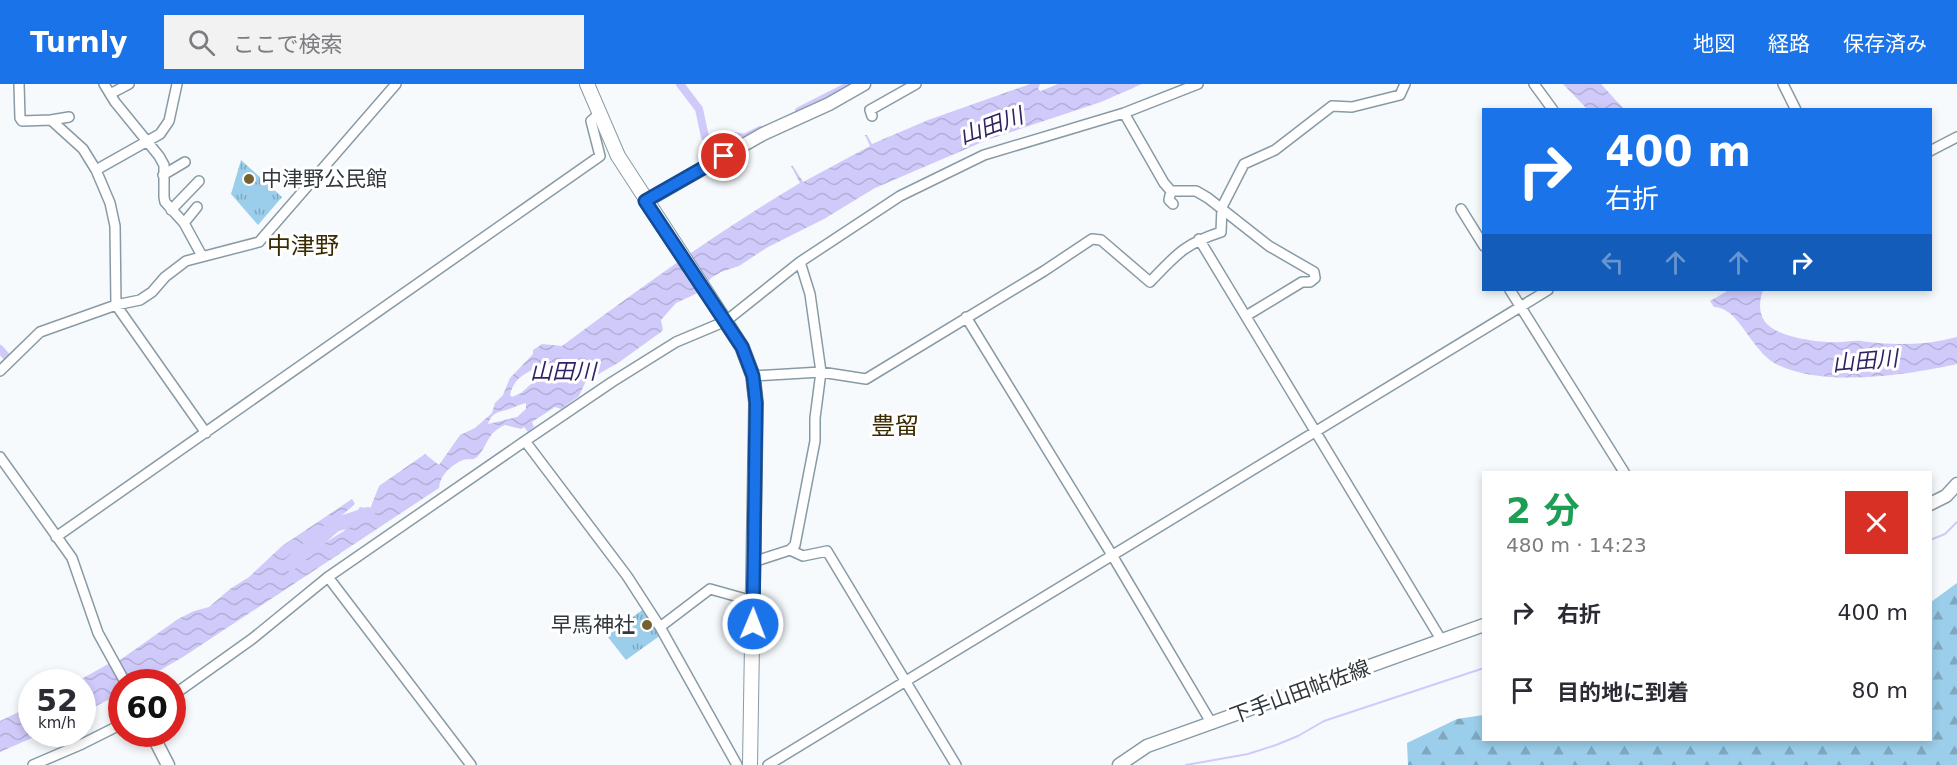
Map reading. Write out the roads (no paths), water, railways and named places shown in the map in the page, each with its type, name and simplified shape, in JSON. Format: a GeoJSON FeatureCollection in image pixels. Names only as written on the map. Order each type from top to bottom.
{"type":"FeatureCollection","features":[{"type":"Feature","properties":{"kind":"main road"},"geometry":{"type":"LineString","coordinates":[[587,84],[618,156],[645,201],[742,347],[753,376],[756,403],[750,765]]}},
{"type":"Feature","properties":{"kind":"main road"},"geometry":{"type":"LineString","coordinates":[[645,201],[763,134],[829,104],[864,84]]}},
{"type":"Feature","properties":{"kind":"main road"},"geometry":{"type":"LineString","coordinates":[[1932,503],[1946,496],[1957,484]]}},
{"type":"Feature","properties":{"kind":"main road","name":"下手山田帖佐線"},"geometry":{"type":"LineString","coordinates":[[1119,765],[1147,746],[1482,626]]}},
{"type":"Feature","properties":{"kind":"main road"},"geometry":{"type":"LineString","coordinates":[[159,747],[168,765]]}},
{"type":"Feature","properties":{"kind":"street"},"geometry":{"type":"LineString","coordinates":[[20,84],[20,118],[22,121],[69,117]]}},
{"type":"Feature","properties":{"kind":"street"},"geometry":{"type":"LineString","coordinates":[[104,84],[164,165],[164,197],[171,210],[184,223],[202,256]]}},
{"type":"Feature","properties":{"kind":"street"},"geometry":{"type":"LineString","coordinates":[[110,94],[129,84]]}},
{"type":"Feature","properties":{"kind":"street"},"geometry":{"type":"LineString","coordinates":[[96,170],[159,134],[169,121],[177,84]]}},
{"type":"Feature","properties":{"kind":"street"},"geometry":{"type":"LineString","coordinates":[[0,371],[40,332],[116,305],[140,300],[179,265],[202,256],[259,242],[396,84]]}},
{"type":"Feature","properties":{"kind":"street"},"geometry":{"type":"LineString","coordinates":[[872,116],[870,110],[916,84]]}},
{"type":"Feature","properties":{"kind":"street"},"geometry":{"type":"LineString","coordinates":[[186,686],[252,639],[328,577],[525,441],[676,342],[724,320],[800,262],[900,196],[984,155],[1124,114],[1198,84]]}},
{"type":"Feature","properties":{"kind":"street"},"geometry":{"type":"LineString","coordinates":[[753,376],[821,372],[866,379],[1044,271],[1092,238],[1101,240],[1150,282],[1186,246],[1221,232],[1222,207],[1244,164],[1275,150],[1332,106],[1352,107],[1400,95],[1405,84]]}},
{"type":"Feature","properties":{"kind":"street"},"geometry":{"type":"LineString","coordinates":[[1534,84],[1552,108]]}},
{"type":"Feature","properties":{"kind":"street"},"geometry":{"type":"LineString","coordinates":[[1783,84],[1795,108]]}},
{"type":"Feature","properties":{"kind":"street"},"geometry":{"type":"LineString","coordinates":[[56,537],[600,156],[591,121],[599,114]]}},
{"type":"Feature","properties":{"kind":"street"},"geometry":{"type":"LineString","coordinates":[[1124,114],[1164,183],[1171,191],[1196,191],[1222,207],[1269,246],[1314,272],[1315,278],[1310,282],[1302,282],[1246,316]]}},
{"type":"Feature","properties":{"kind":"street"},"geometry":{"type":"LineString","coordinates":[[51,120],[83,149],[96,170],[110,203],[115,226],[116,305],[206,434]]}},
{"type":"Feature","properties":{"kind":"street"},"geometry":{"type":"LineString","coordinates":[[1932,150],[1957,137]]}},
{"type":"Feature","properties":{"kind":"street"},"geometry":{"type":"LineString","coordinates":[[163,175],[185,162]]}},
{"type":"Feature","properties":{"kind":"street"},"geometry":{"type":"LineString","coordinates":[[171,210],[199,181]]}},
{"type":"Feature","properties":{"kind":"street"},"geometry":{"type":"LineString","coordinates":[[1171,191],[1169,200],[1173,204]]}},
{"type":"Feature","properties":{"kind":"street"},"geometry":{"type":"LineString","coordinates":[[184,223],[198,207]]}},
{"type":"Feature","properties":{"kind":"street"},"geometry":{"type":"LineString","coordinates":[[1461,209],[1482,243]]}},
{"type":"Feature","properties":{"kind":"street"},"geometry":{"type":"LineString","coordinates":[[1199,239],[1442,641]]}},
{"type":"Feature","properties":{"kind":"street"},"geometry":{"type":"LineString","coordinates":[[753,562],[790,550],[798,537],[815,441],[815,418],[821,372],[810,294],[800,262]]}},
{"type":"Feature","properties":{"kind":"street"},"geometry":{"type":"LineString","coordinates":[[1511,291],[1623,471]]}},
{"type":"Feature","properties":{"kind":"street"},"geometry":{"type":"LineString","coordinates":[[768,765],[1546,291]]}},
{"type":"Feature","properties":{"kind":"street"},"geometry":{"type":"LineString","coordinates":[[966,317],[1112,555],[1212,724]]}},
{"type":"Feature","properties":{"kind":"street"},"geometry":{"type":"LineString","coordinates":[[525,441],[627,576],[660,627],[737,765]]}},
{"type":"Feature","properties":{"kind":"street"},"geometry":{"type":"LineString","coordinates":[[0,457],[72,558],[98,633],[117,669]]}},
{"type":"Feature","properties":{"kind":"street"},"geometry":{"type":"LineString","coordinates":[[790,550],[803,556],[827,551],[956,765]]}},
{"type":"Feature","properties":{"kind":"street"},"geometry":{"type":"LineString","coordinates":[[328,577],[471,765]]}},
{"type":"Feature","properties":{"kind":"street"},"geometry":{"type":"LineString","coordinates":[[660,627],[710,589],[753,601]]}},
{"type":"Feature","properties":{"kind":"street"},"geometry":{"type":"LineString","coordinates":[[33,765],[108,730]]}},
{"type":"Feature","properties":{"kind":"water","name":"山田川"},"geometry":{"type":"Polygon","coordinates":[[[1030,84],[1040,84],[1038,89],[1041,91],[1058,84],[1142,84],[1101,102],[987,140],[875,188],[824,219],[768,247],[739,266],[721,272],[711,278],[700,292],[676,303],[661,320],[663,330],[661,332],[618,363],[586,381],[579,396],[561,409],[555,407],[532,422],[534,427],[528,432],[524,427],[521,429],[505,425],[499,428],[491,435],[477,457],[463,460],[447,471],[441,479],[439,488],[183,657],[162,669],[108,669],[108,700],[96,706],[96,671],[120,660],[178,619],[209,607],[249,577],[282,546],[352,499],[355,504],[305,547],[303,553],[344,531],[360,507],[370,509],[379,486],[425,454],[439,465],[460,435],[475,428],[492,413],[495,403],[503,395],[510,378],[533,354],[533,350],[542,344],[562,346],[679,261],[800,183],[791,166],[803,182],[870,146],[865,135],[872,144],[928,120],[1030,84]],[[534,369],[521,376],[515,382],[510,395],[512,397],[521,393],[539,377],[534,369]],[[526,403],[495,414],[488,424],[517,417],[526,409],[526,403]]]}},
{"type":"Feature","properties":{"kind":"water"},"geometry":{"type":"Polygon","coordinates":[[[1563,84],[1601,84],[1623,108],[1586,108],[1563,84]]]}},
{"type":"Feature","properties":{"kind":"water","name":"山田川"},"geometry":{"type":"Polygon","coordinates":[[[1727,291],[1763,291],[1760,308],[1767,324],[1780,332],[1808,340],[1901,344],[1929,343],[1957,337],[1957,364],[1914,372],[1865,377],[1817,376],[1795,371],[1767,358],[1731,314],[1714,307],[1710,301],[1727,291]]]}},
{"type":"Feature","properties":{"kind":"water"},"geometry":{"type":"Polygon","coordinates":[[[18,712],[18,744],[0,752],[0,721],[18,712]]]}},
{"type":"Feature","properties":{"kind":"waterway"},"geometry":{"type":"LineString","coordinates":[[680,84],[699,109],[705,137],[711,139],[729,135],[744,138],[760,130]]}},
{"type":"Feature","properties":{"kind":"waterway"},"geometry":{"type":"LineString","coordinates":[[799,111],[852,84]]}},
{"type":"Feature","properties":{"kind":"waterway"},"geometry":{"type":"LineString","coordinates":[[0,349],[6,356]]}},
{"type":"Feature","properties":{"kind":"waterway","name":"山田川"},"geometry":{"type":"LineString","coordinates":[[290,564],[335,525],[368,514]]}},
{"type":"Feature","properties":{"kind":"waterway"},"geometry":{"type":"LineString","coordinates":[[1932,539],[1945,534],[1957,522]]}},
{"type":"Feature","properties":{"kind":"waterway"},"geometry":{"type":"LineString","coordinates":[[1186,765],[1248,754],[1276,745],[1324,721],[1482,669]]}},
{"type":"Feature","properties":{"kind":"place","name":"中津野公民館"},"geometry":{"type":"Point","coordinates":[249,179]}},
{"type":"Feature","properties":{"kind":"place","name":"早馬神社"},"geometry":{"type":"Point","coordinates":[647,625]}},
{"type":"Feature","properties":{"kind":"district","name":"中津野"},"geometry":{"type":"Point","coordinates":[303,246]}},
{"type":"Feature","properties":{"kind":"district","name":"豊留"},"geometry":{"type":"Point","coordinates":[895,426]}}]}
